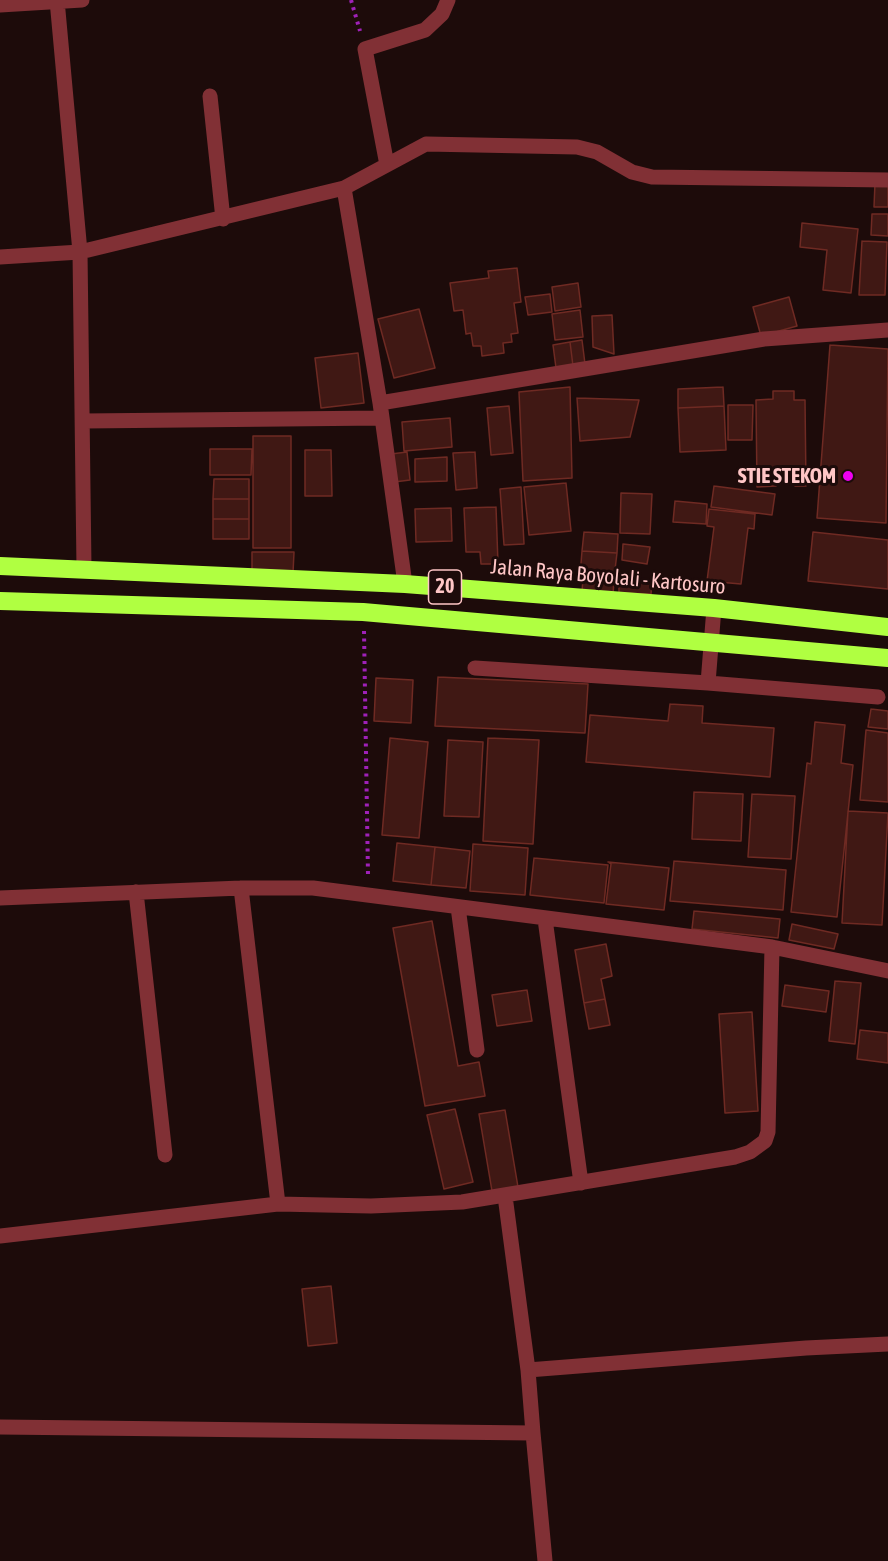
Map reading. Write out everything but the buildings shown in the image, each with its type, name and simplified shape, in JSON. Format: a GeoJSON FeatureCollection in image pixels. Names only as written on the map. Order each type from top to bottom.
{"type":"FeatureCollection","features":[{"type":"Feature","properties":{"kind":"highway","name":"Jalan Raya Boyolali - Kartosuro"},"geometry":{"type":"LineString","coordinates":[[0,566],[405,584],[714,608],[888,627]]}},
{"type":"Feature","properties":{"kind":"highway","name":"20"},"geometry":{"type":"LineString","coordinates":[[0,601],[363,612],[888,658]]}},
{"type":"Feature","properties":{"kind":"street"},"geometry":{"type":"LineString","coordinates":[[0,5],[82,0]]}},
{"type":"Feature","properties":{"kind":"street"},"geometry":{"type":"LineString","coordinates":[[387,165],[364,49],[424,30],[442,14],[448,0]]}},
{"type":"Feature","properties":{"kind":"street"},"geometry":{"type":"LineString","coordinates":[[57,1],[81,252],[84,568]]}},
{"type":"Feature","properties":{"kind":"street"},"geometry":{"type":"LineString","coordinates":[[210,96],[223,219]]}},
{"type":"Feature","properties":{"kind":"street"},"geometry":{"type":"LineString","coordinates":[[0,257],[81,252],[344,188],[426,144],[577,147],[597,152],[632,172],[652,177],[888,180]]}},
{"type":"Feature","properties":{"kind":"street"},"geometry":{"type":"LineString","coordinates":[[344,188],[381,411],[405,584]]}},
{"type":"Feature","properties":{"kind":"street"},"geometry":{"type":"LineString","coordinates":[[84,421],[381,411],[764,339],[888,330]]}},
{"type":"Feature","properties":{"kind":"street"},"geometry":{"type":"LineString","coordinates":[[708,683],[714,608]]}},
{"type":"Feature","properties":{"kind":"street"},"geometry":{"type":"LineString","coordinates":[[475,668],[878,697]]}},
{"type":"Feature","properties":{"kind":"street"},"geometry":{"type":"LineString","coordinates":[[242,888],[278,1204]]}},
{"type":"Feature","properties":{"kind":"street"},"geometry":{"type":"LineString","coordinates":[[0,898],[242,888],[314,888],[772,947],[888,967]]}},
{"type":"Feature","properties":{"kind":"street"},"geometry":{"type":"LineString","coordinates":[[136,892],[165,1155]]}},
{"type":"Feature","properties":{"kind":"street"},"geometry":{"type":"LineString","coordinates":[[458,907],[477,1050]]}},
{"type":"Feature","properties":{"kind":"street"},"geometry":{"type":"LineString","coordinates":[[545,919],[581,1183]]}},
{"type":"Feature","properties":{"kind":"street"},"geometry":{"type":"LineString","coordinates":[[0,1236],[278,1204],[430,1204],[505,1196],[735,1157],[750,1152],[765,1141],[768,1132],[772,947]]}},
{"type":"Feature","properties":{"kind":"street"},"geometry":{"type":"LineString","coordinates":[[505,1196],[528,1370],[545,1561]]}},
{"type":"Feature","properties":{"kind":"street"},"geometry":{"type":"LineString","coordinates":[[528,1370],[806,1348],[888,1344]]}},
{"type":"Feature","properties":{"kind":"street"},"geometry":{"type":"LineString","coordinates":[[0,1427],[533,1433]]}},
{"type":"Feature","properties":{"kind":"path"},"geometry":{"type":"LineString","coordinates":[[351,0],[364,49]]}},
{"type":"Feature","properties":{"kind":"path"},"geometry":{"type":"LineString","coordinates":[[363,612],[369,894]]}},
{"type":"Feature","properties":{"kind":"place","name":"STIE STEKOM"},"geometry":{"type":"Point","coordinates":[848,476]}}]}
